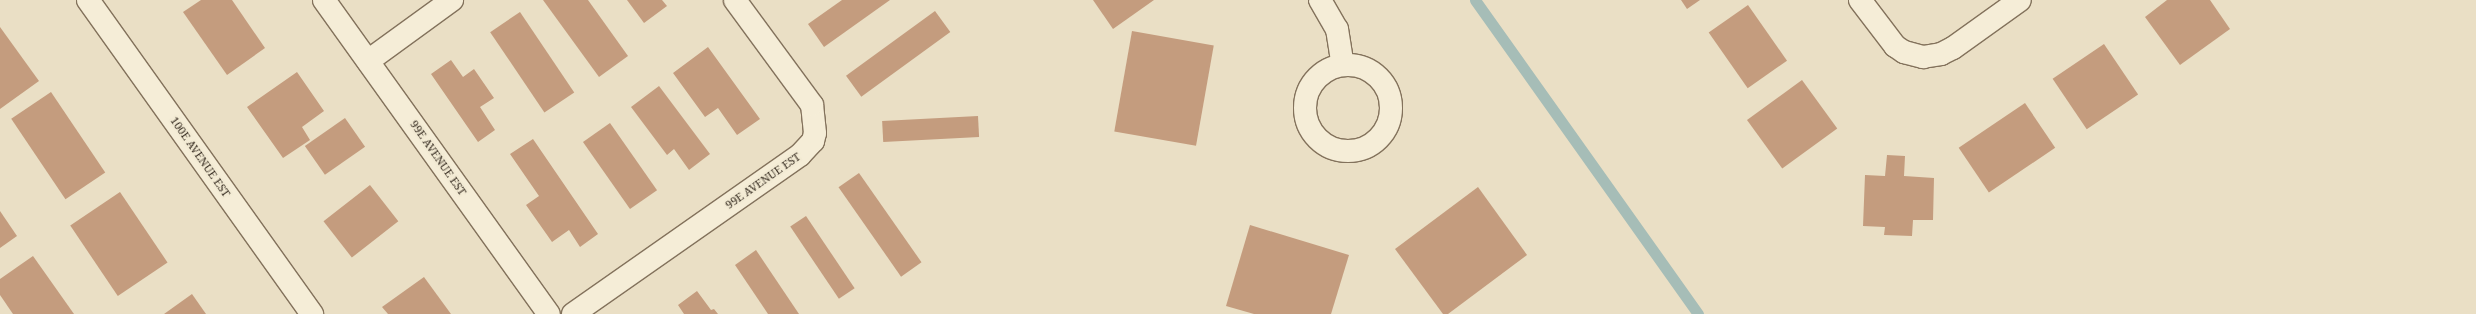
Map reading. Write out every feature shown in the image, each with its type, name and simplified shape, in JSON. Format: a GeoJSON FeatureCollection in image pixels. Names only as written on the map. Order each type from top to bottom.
{"type":"FeatureCollection","features":[{"type":"Feature","properties":{"kind":"street","name":"100E AVENUE EST"},"geometry":{"type":"LineString","coordinates":[[88,0],[312,314]]}},
{"type":"Feature","properties":{"kind":"street","name":"99E AVENUE EST"},"geometry":{"type":"LineString","coordinates":[[324,0],[549,314]]}},
{"type":"Feature","properties":{"kind":"street"},"geometry":{"type":"LineString","coordinates":[[368,61],[452,0]]}},
{"type":"Feature","properties":{"kind":"street","name":"99E AVENUE EST"},"geometry":{"type":"LineString","coordinates":[[573,314],[800,155],[813,141],[815,132],[812,105],[734,0]]}},
{"type":"Feature","properties":{"kind":"street"},"geometry":{"type":"LineString","coordinates":[[1320,0],[1331,15],[1337,29],[1343,65]]}},
{"type":"Feature","properties":{"kind":"street"},"geometry":{"type":"LineString","coordinates":[[1860,0],[1895,46],[1904,52],[1923,57],[1941,54],[1953,48],[2020,0]]}},
{"type":"Feature","properties":{"kind":"building"},"geometry":{"type":"Polygon","coordinates":[[[201,0],[232,0],[265,48],[227,75],[183,12],[201,0]]]}},
{"type":"Feature","properties":{"kind":"building"},"geometry":{"type":"Polygon","coordinates":[[[543,0],[588,0],[628,56],[599,77],[543,0]]]}},
{"type":"Feature","properties":{"kind":"building"},"geometry":{"type":"Polygon","coordinates":[[[627,0],[662,0],[667,6],[644,23],[627,0]]]}},
{"type":"Feature","properties":{"kind":"building"},"geometry":{"type":"Polygon","coordinates":[[[842,0],[890,0],[824,47],[808,24],[842,0]]]}},
{"type":"Feature","properties":{"kind":"building"},"geometry":{"type":"Polygon","coordinates":[[[1093,0],[1154,0],[1113,29],[1093,0]]]}},
{"type":"Feature","properties":{"kind":"building"},"geometry":{"type":"Polygon","coordinates":[[[1681,0],[1700,0],[1687,9],[1681,0]]]}},
{"type":"Feature","properties":{"kind":"building"},"geometry":{"type":"Polygon","coordinates":[[[2167,0],[2210,0],[2230,29],[2180,65],[2145,17],[2167,0]]]}},
{"type":"Feature","properties":{"kind":"building"},"geometry":{"type":"Polygon","coordinates":[[[1748,5],[1787,61],[1748,88],[1709,33],[1748,5]]]}},
{"type":"Feature","properties":{"kind":"building"},"geometry":{"type":"Polygon","coordinates":[[[935,11],[950,32],[861,97],[846,76],[935,11]]]}},
{"type":"Feature","properties":{"kind":"building"},"geometry":{"type":"Polygon","coordinates":[[[520,12],[574,92],[544,113],[490,32],[520,12]]]}},
{"type":"Feature","properties":{"kind":"building"},"geometry":{"type":"Polygon","coordinates":[[[0,27],[39,81],[0,109],[0,27]]]}},
{"type":"Feature","properties":{"kind":"building"},"geometry":{"type":"Polygon","coordinates":[[[1132,31],[1214,45],[1196,146],[1114,131],[1132,31]]]}},
{"type":"Feature","properties":{"kind":"building"},"geometry":{"type":"Polygon","coordinates":[[[2104,44],[2138,95],[2087,129],[2053,79],[2104,44]]]}},
{"type":"Feature","properties":{"kind":"building"},"geometry":{"type":"Polygon","coordinates":[[[708,47],[760,119],[737,135],[718,108],[705,117],[673,73],[708,47]]]}},
{"type":"Feature","properties":{"kind":"building"},"geometry":{"type":"Polygon","coordinates":[[[451,60],[463,77],[474,69],[494,98],[480,107],[495,130],[478,142],[431,74],[451,60]]]}},
{"type":"Feature","properties":{"kind":"building"},"geometry":{"type":"Polygon","coordinates":[[[297,72],[324,111],[302,127],[310,140],[283,158],[247,107],[297,72]]]}},
{"type":"Feature","properties":{"kind":"building"},"geometry":{"type":"Polygon","coordinates":[[[1802,80],[1837,129],[1782,169],[1747,120],[1802,80]]]}},
{"type":"Feature","properties":{"kind":"building"},"geometry":{"type":"Polygon","coordinates":[[[659,86],[710,154],[689,170],[674,149],[667,155],[631,107],[659,86]]]}},
{"type":"Feature","properties":{"kind":"building"},"geometry":{"type":"Polygon","coordinates":[[[51,92],[105,172],[65,199],[11,119],[51,92]]]}},
{"type":"Feature","properties":{"kind":"building"},"geometry":{"type":"Polygon","coordinates":[[[2025,103],[2055,148],[1989,193],[1959,148],[2025,103]]]}},
{"type":"Feature","properties":{"kind":"building"},"geometry":{"type":"Polygon","coordinates":[[[978,116],[979,137],[883,142],[882,121],[978,116]]]}},
{"type":"Feature","properties":{"kind":"building"},"geometry":{"type":"Polygon","coordinates":[[[345,118],[365,147],[325,175],[305,146],[345,118]]]}},
{"type":"Feature","properties":{"kind":"building"},"geometry":{"type":"Polygon","coordinates":[[[610,123],[657,190],[630,209],[583,142],[610,123]]]}},
{"type":"Feature","properties":{"kind":"building"},"geometry":{"type":"Polygon","coordinates":[[[533,139],[598,234],[580,247],[569,230],[552,242],[526,205],[539,196],[510,154],[533,139]]]}},
{"type":"Feature","properties":{"kind":"building"},"geometry":{"type":"Polygon","coordinates":[[[1887,155],[1905,156],[1904,176],[1934,178],[1933,220],[1913,220],[1912,236],[1884,235],[1885,227],[1863,226],[1865,175],[1885,176],[1887,155]]]}},
{"type":"Feature","properties":{"kind":"building"},"geometry":{"type":"Polygon","coordinates":[[[859,173],[922,262],[901,277],[839,187],[859,173]]]}},
{"type":"Feature","properties":{"kind":"building"},"geometry":{"type":"Polygon","coordinates":[[[370,185],[398,221],[352,258],[324,221],[370,185]]]}},
{"type":"Feature","properties":{"kind":"building"},"geometry":{"type":"Polygon","coordinates":[[[1478,187],[1527,255],[1448,314],[1443,314],[1395,249],[1478,187]]]}},
{"type":"Feature","properties":{"kind":"building"},"geometry":{"type":"Polygon","coordinates":[[[120,192],[168,262],[118,296],[70,226],[120,192]]]}},
{"type":"Feature","properties":{"kind":"building"},"geometry":{"type":"Polygon","coordinates":[[[0,211],[17,236],[0,248],[0,211]]]}},
{"type":"Feature","properties":{"kind":"building"},"geometry":{"type":"Polygon","coordinates":[[[806,216],[855,288],[839,299],[790,227],[806,216]]]}},
{"type":"Feature","properties":{"kind":"building"},"geometry":{"type":"Polygon","coordinates":[[[1250,225],[1349,255],[1331,314],[1254,314],[1226,306],[1250,225]]]}},
{"type":"Feature","properties":{"kind":"building"},"geometry":{"type":"Polygon","coordinates":[[[756,250],[799,314],[768,314],[735,265],[756,250]]]}},
{"type":"Feature","properties":{"kind":"building"},"geometry":{"type":"Polygon","coordinates":[[[33,256],[74,314],[13,314],[0,295],[0,279],[33,256]]]}},
{"type":"Feature","properties":{"kind":"building"},"geometry":{"type":"Polygon","coordinates":[[[424,277],[451,314],[388,314],[382,307],[424,277]]]}},
{"type":"Feature","properties":{"kind":"building"},"geometry":{"type":"Polygon","coordinates":[[[697,291],[711,310],[714,309],[718,314],[684,314],[678,305],[697,291]]]}},
{"type":"Feature","properties":{"kind":"building"},"geometry":{"type":"Polygon","coordinates":[[[192,294],[206,314],[164,314],[192,294]]]}},
{"type":"Feature","properties":{"kind":"waterway"},"geometry":{"type":"LineString","coordinates":[[1475,0],[1698,314]]}}]}
